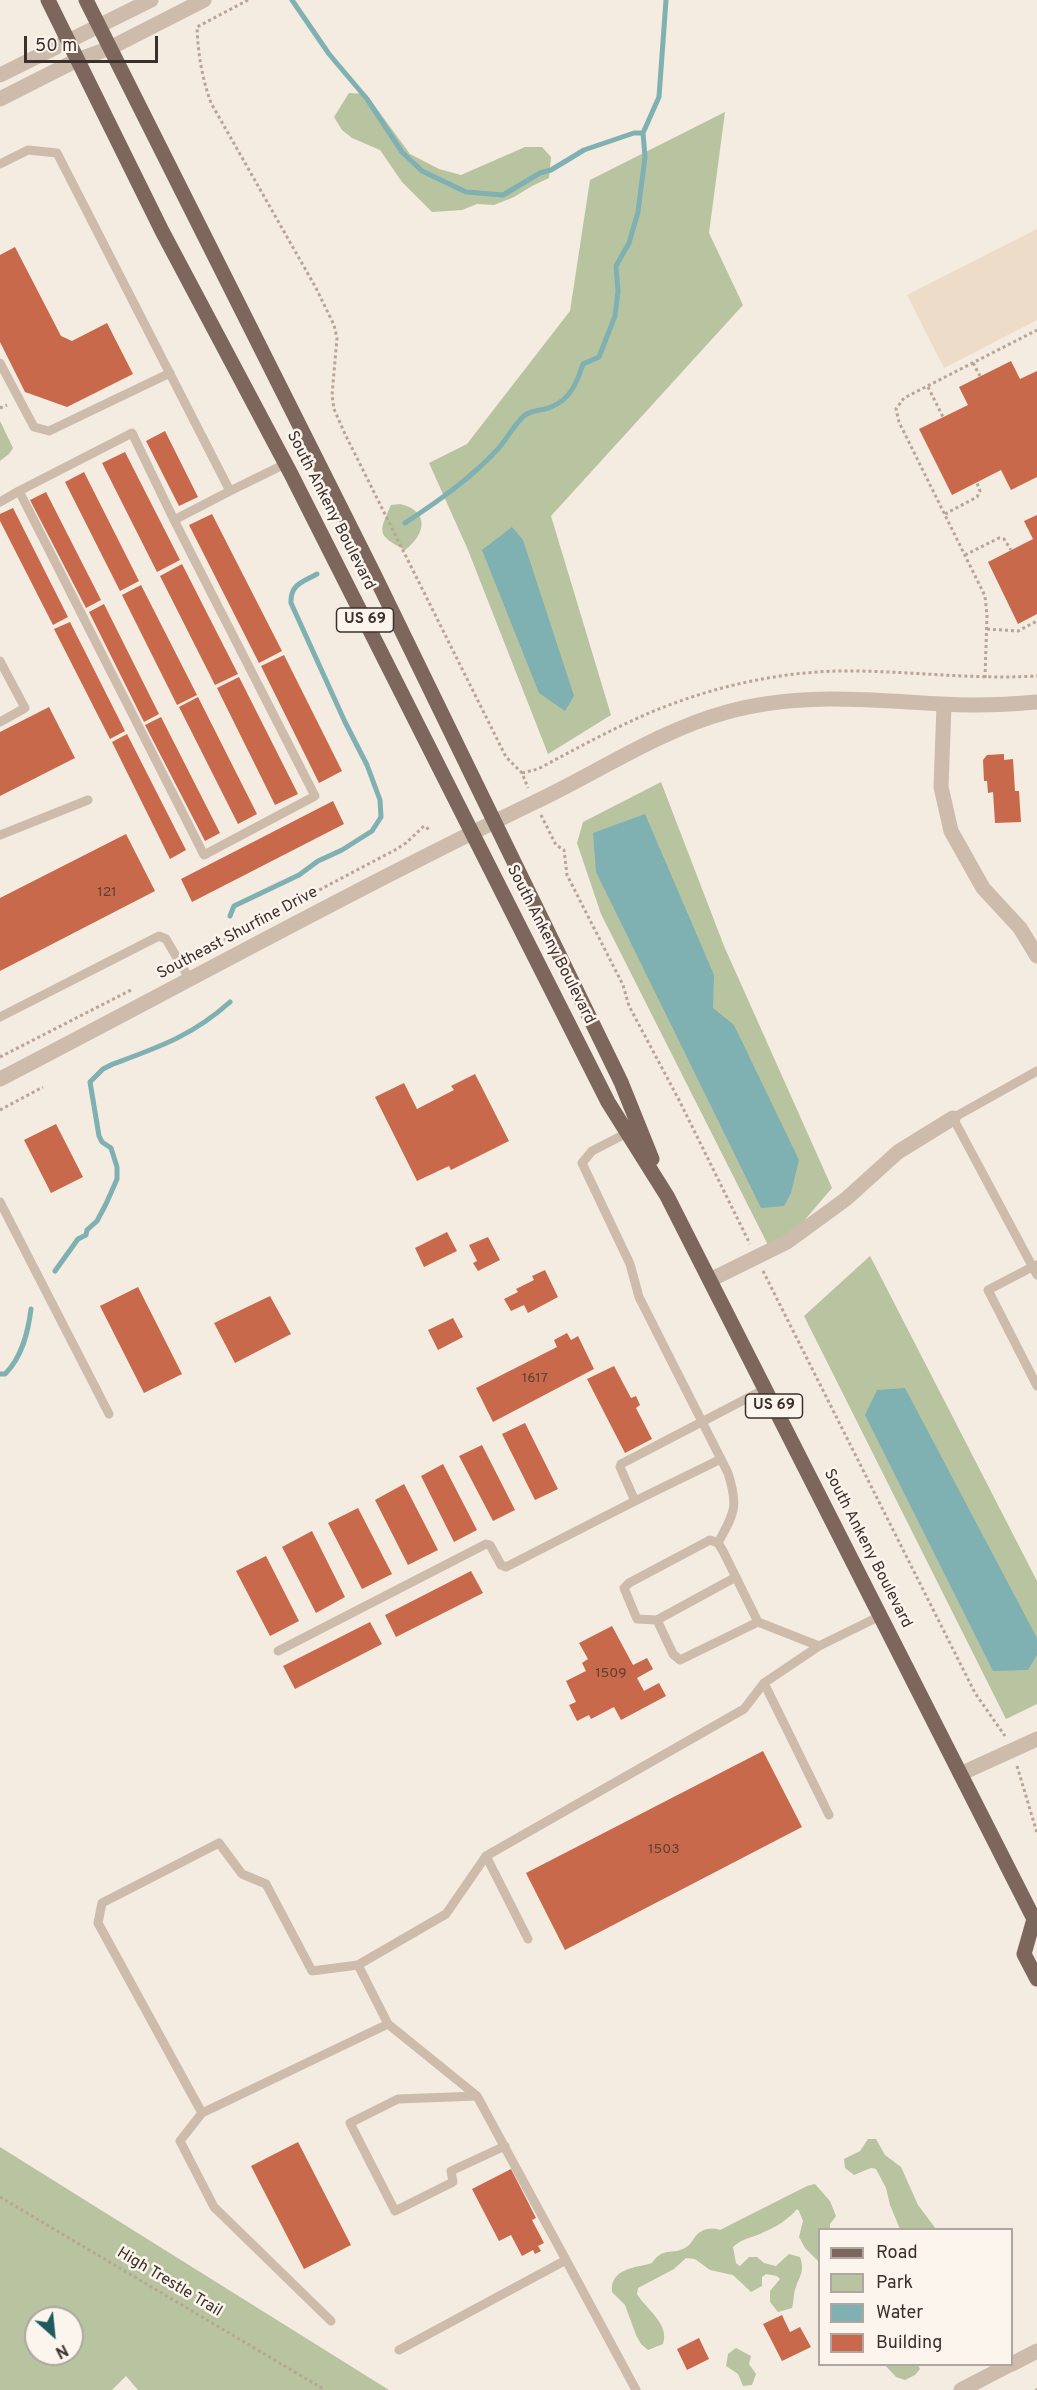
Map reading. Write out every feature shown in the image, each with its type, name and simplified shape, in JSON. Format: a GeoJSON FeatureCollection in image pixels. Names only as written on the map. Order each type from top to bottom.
{"type":"FeatureCollection","features":[{"type":"Feature","properties":{"kind":"main road","name":"South Ankeny Boulevard"},"geometry":{"type":"LineString","coordinates":[[48,0],[162,231],[285,464],[608,1102],[667,1196]]}},
{"type":"Feature","properties":{"kind":"main road","name":"South Ankeny Boulevard"},"geometry":{"type":"LineString","coordinates":[[86,0],[368,562],[621,1082],[667,1196],[1035,1920],[1024,1954],[1037,1979]]}},
{"type":"Feature","properties":{"kind":"street"},"geometry":{"type":"LineString","coordinates":[[0,75],[152,0]]}},
{"type":"Feature","properties":{"kind":"street"},"geometry":{"type":"LineString","coordinates":[[0,99],[77,60],[111,48],[204,0]]}},
{"type":"Feature","properties":{"kind":"street","name":"Southeast Shurfine Drive"},"geometry":{"type":"LineString","coordinates":[[0,1079],[494,821],[681,728],[727,712],[772,702],[827,698],[944,705],[1008,705],[1037,702]]}},
{"type":"Feature","properties":{"kind":"street"},"geometry":{"type":"LineString","coordinates":[[944,705],[941,787],[951,831],[983,888],[1020,928],[1037,956]]}},
{"type":"Feature","properties":{"kind":"street"},"geometry":{"type":"LineString","coordinates":[[710,1280],[787,1242],[846,1199],[898,1152],[953,1118]]}},
{"type":"Feature","properties":{"kind":"street"},"geometry":{"type":"LineString","coordinates":[[960,1774],[1037,1739]]}},
{"type":"Feature","properties":{"kind":"street"},"geometry":{"type":"LineString","coordinates":[[1013,2363],[1037,2351]]}},
{"type":"Feature","properties":{"kind":"street"},"geometry":{"type":"LineString","coordinates":[[961,2390],[1007,2366]]}},
{"type":"Feature","properties":{"kind":"lane"},"geometry":{"type":"LineString","coordinates":[[0,164],[28,150],[57,153],[230,491]]}},
{"type":"Feature","properties":{"kind":"lane"},"geometry":{"type":"LineString","coordinates":[[0,363],[34,427],[49,431],[170,373]]}},
{"type":"Feature","properties":{"kind":"lane"},"geometry":{"type":"LineString","coordinates":[[0,502],[19,491],[132,433],[315,796],[204,855],[19,491]]}},
{"type":"Feature","properties":{"kind":"lane"},"geometry":{"type":"LineString","coordinates":[[174,520],[285,464]]}},
{"type":"Feature","properties":{"kind":"lane"},"geometry":{"type":"LineString","coordinates":[[0,661],[25,708],[0,722]]}},
{"type":"Feature","properties":{"kind":"lane"},"geometry":{"type":"LineString","coordinates":[[0,835],[88,800]]}},
{"type":"Feature","properties":{"kind":"lane"},"geometry":{"type":"LineString","coordinates":[[0,1017],[159,936],[166,939],[190,980]]}},
{"type":"Feature","properties":{"kind":"lane"},"geometry":{"type":"LineString","coordinates":[[1037,1071],[953,1118],[1036,1269],[987,1290],[1037,1386]]}},
{"type":"Feature","properties":{"kind":"lane"},"geometry":{"type":"LineString","coordinates":[[627,1133],[592,1150],[582,1163],[630,1264],[639,1297],[704,1421],[735,1494],[734,1513],[718,1543]]}},
{"type":"Feature","properties":{"kind":"lane"},"geometry":{"type":"LineString","coordinates":[[0,1202],[109,1414]]}},
{"type":"Feature","properties":{"kind":"lane"},"geometry":{"type":"LineString","coordinates":[[635,1501],[620,1470],[621,1464],[765,1389]]}},
{"type":"Feature","properties":{"kind":"lane"},"geometry":{"type":"LineString","coordinates":[[278,1651],[486,1544],[490,1545],[501,1565],[506,1567],[722,1459]]}},
{"type":"Feature","properties":{"kind":"lane"},"geometry":{"type":"LineString","coordinates":[[736,1577],[657,1620],[637,1619],[624,1588],[629,1583],[710,1540],[718,1543],[736,1577],[758,1622],[819,1646]]}},
{"type":"Feature","properties":{"kind":"lane"},"geometry":{"type":"LineString","coordinates":[[202,2113],[98,1923],[102,1903],[219,1842],[242,1874],[266,1884],[312,1971],[358,1965],[446,1914],[486,1856],[744,1709],[764,1683],[819,1646],[880,1616]]}},
{"type":"Feature","properties":{"kind":"lane"},"geometry":{"type":"LineString","coordinates":[[657,1620],[673,1654],[680,1660],[758,1622]]}},
{"type":"Feature","properties":{"kind":"lane"},"geometry":{"type":"LineString","coordinates":[[764,1683],[829,1815]]}},
{"type":"Feature","properties":{"kind":"lane"},"geometry":{"type":"LineString","coordinates":[[486,1856],[528,1939]]}},
{"type":"Feature","properties":{"kind":"lane"},"geometry":{"type":"LineString","coordinates":[[358,1965],[388,2024],[477,2096],[636,2390]]}},
{"type":"Feature","properties":{"kind":"lane"},"geometry":{"type":"LineString","coordinates":[[331,2321],[214,2207],[180,2141],[202,2113],[388,2024]]}},
{"type":"Feature","properties":{"kind":"lane"},"geometry":{"type":"LineString","coordinates":[[477,2096],[398,2099],[350,2123],[395,2211],[453,2182],[451,2171],[505,2146]]}},
{"type":"Feature","properties":{"kind":"lane"},"geometry":{"type":"LineString","coordinates":[[399,2350],[566,2260]]}},
{"type":"Feature","properties":{"kind":"path"},"geometry":{"type":"LineString","coordinates":[[248,0],[197,27],[199,64],[211,103],[316,288],[334,325],[337,338],[332,395],[337,418],[506,757],[522,773],[556,845],[564,850],[567,875],[623,986],[629,1006],[679,1100],[975,1693],[1014,1748],[1018,1772],[1037,1833]]}},
{"type":"Feature","properties":{"kind":"path"},"geometry":{"type":"LineString","coordinates":[[985,678],[987,629],[985,596],[896,413],[900,402],[927,386],[1037,330]]}},
{"type":"Feature","properties":{"kind":"path"},"geometry":{"type":"LineString","coordinates":[[973,363],[980,376]]}},
{"type":"Feature","properties":{"kind":"path"},"geometry":{"type":"LineString","coordinates":[[927,386],[944,417]]}},
{"type":"Feature","properties":{"kind":"path"},"geometry":{"type":"LineString","coordinates":[[0,408],[9,404]]}},
{"type":"Feature","properties":{"kind":"path"},"geometry":{"type":"LineString","coordinates":[[945,514],[977,497],[980,491],[977,483]]}},
{"type":"Feature","properties":{"kind":"path"},"geometry":{"type":"LineString","coordinates":[[965,555],[999,538],[1005,539],[1011,550]]}},
{"type":"Feature","properties":{"kind":"path"},"geometry":{"type":"LineString","coordinates":[[987,629],[1018,631],[1037,621]]}},
{"type":"Feature","properties":{"kind":"path"},"geometry":{"type":"LineString","coordinates":[[181,964],[395,850],[424,826],[430,830]]}},
{"type":"Feature","properties":{"kind":"path"},"geometry":{"type":"LineString","coordinates":[[0,1057],[139,986]]}},
{"type":"Feature","properties":{"kind":"path"},"geometry":{"type":"LineString","coordinates":[[0,1110],[43,1087]]}},
{"type":"Feature","properties":{"kind":"path","name":"High Trestle Trail"},"geometry":{"type":"LineString","coordinates":[[0,2197],[325,2390]]}},
{"type":"Feature","properties":{"kind":"green space"},"geometry":{"type":"Polygon","coordinates":[[[349,93],[366,94],[410,154],[439,169],[461,175],[525,147],[542,147],[551,157],[549,178],[494,205],[477,204],[462,210],[432,212],[402,182],[380,150],[352,138],[342,130],[334,117],[349,93]]]}},
{"type":"Feature","properties":{"kind":"green space"},"geometry":{"type":"Polygon","coordinates":[[[725,112],[709,233],[743,305],[551,516],[611,715],[548,754],[468,550],[429,463],[467,444],[570,311],[590,180],[725,112]]]}},
{"type":"Feature","properties":{"kind":"green space"},"geometry":{"type":"Polygon","coordinates":[[[0,421],[13,448],[0,461],[0,421]]]}},
{"type":"Feature","properties":{"kind":"green space"},"geometry":{"type":"Polygon","coordinates":[[[400,504],[416,512],[422,524],[417,537],[405,550],[389,540],[383,532],[384,521],[391,505],[400,504]]]}},
{"type":"Feature","properties":{"kind":"green space"},"geometry":{"type":"Polygon","coordinates":[[[661,782],[724,946],[832,1188],[797,1229],[768,1245],[601,914],[577,843],[583,822],[661,782]]]}},
{"type":"Feature","properties":{"kind":"green space"},"geometry":{"type":"Polygon","coordinates":[[[870,1256],[1037,1581],[1037,1704],[1006,1719],[804,1316],[870,1256]]]}},
{"type":"Feature","properties":{"kind":"green space"},"geometry":{"type":"Polygon","coordinates":[[[868,2139],[876,2139],[885,2155],[901,2167],[918,2205],[935,2228],[900,2228],[886,2188],[876,2169],[871,2168],[854,2175],[845,2168],[844,2159],[860,2151],[868,2139]]]}},
{"type":"Feature","properties":{"kind":"green space"},"geometry":{"type":"Polygon","coordinates":[[[0,2147],[389,2390],[138,2390],[126,2376],[112,2390],[0,2390],[0,2147]]]}},
{"type":"Feature","properties":{"kind":"green space"},"geometry":{"type":"Polygon","coordinates":[[[815,2184],[830,2201],[836,2216],[830,2228],[818,2228],[818,2261],[805,2248],[799,2237],[803,2221],[797,2209],[778,2225],[741,2241],[733,2247],[736,2263],[740,2266],[749,2257],[757,2257],[764,2263],[776,2266],[789,2254],[800,2257],[802,2269],[792,2308],[778,2312],[770,2302],[770,2291],[780,2279],[777,2276],[766,2274],[762,2277],[762,2286],[751,2292],[733,2275],[710,2270],[695,2259],[686,2258],[674,2269],[638,2288],[637,2294],[660,2323],[664,2337],[663,2344],[648,2350],[641,2344],[625,2305],[612,2292],[615,2278],[625,2270],[652,2263],[665,2252],[683,2249],[696,2235],[706,2229],[720,2230],[815,2184]]]}},
{"type":"Feature","properties":{"kind":"green space"},"geometry":{"type":"Polygon","coordinates":[[[736,2348],[751,2356],[749,2364],[756,2374],[752,2385],[743,2386],[738,2374],[726,2366],[728,2354],[736,2348]]]}},
{"type":"Feature","properties":{"kind":"green space"},"geometry":{"type":"Polygon","coordinates":[[[886,2366],[918,2366],[920,2369],[915,2375],[905,2380],[896,2377],[886,2366]]]}},
{"type":"Feature","properties":{"kind":"shaded area"},"geometry":{"type":"Polygon","coordinates":[[[1037,229],[1037,320],[944,368],[907,295],[1037,229]]]}},
{"type":"Feature","properties":{"kind":"water"},"geometry":{"type":"Polygon","coordinates":[[[512,527],[523,540],[574,696],[565,711],[539,693],[482,550],[512,527]]]}},
{"type":"Feature","properties":{"kind":"water"},"geometry":{"type":"Polygon","coordinates":[[[645,814],[714,975],[713,1008],[734,1025],[799,1160],[791,1193],[784,1206],[761,1208],[596,872],[593,833],[645,814]]]}},
{"type":"Feature","properties":{"kind":"water"},"geometry":{"type":"Polygon","coordinates":[[[905,1388],[1037,1638],[1037,1655],[1028,1670],[993,1671],[865,1415],[877,1390],[905,1388]]]}},
{"type":"Feature","properties":{"kind":"building"},"geometry":{"type":"Polygon","coordinates":[[[15,247],[61,336],[72,341],[107,323],[133,374],[67,407],[25,392],[0,342],[0,255],[15,247]]]}},
{"type":"Feature","properties":{"kind":"building"},"geometry":{"type":"Polygon","coordinates":[[[1011,361],[1020,379],[1037,371],[1037,477],[1011,490],[1001,470],[952,495],[919,429],[968,405],[959,387],[1011,361]]]}},
{"type":"Feature","properties":{"kind":"building"},"geometry":{"type":"Polygon","coordinates":[[[165,431],[198,497],[179,506],[146,441],[165,431]]]}},
{"type":"Feature","properties":{"kind":"building"},"geometry":{"type":"Polygon","coordinates":[[[125,452],[180,560],[157,572],[102,463],[125,452]]]}},
{"type":"Feature","properties":{"kind":"building"},"geometry":{"type":"Polygon","coordinates":[[[84,472],[139,581],[120,591],[65,482],[84,472]]]}},
{"type":"Feature","properties":{"kind":"building"},"geometry":{"type":"Polygon","coordinates":[[[46,492],[101,600],[86,608],[30,500],[46,492]]]}},
{"type":"Feature","properties":{"kind":"building"},"geometry":{"type":"Polygon","coordinates":[[[13,508],[68,617],[53,625],[0,521],[0,514],[13,508]]]}},
{"type":"Feature","properties":{"kind":"building"},"geometry":{"type":"Polygon","coordinates":[[[212,514],[282,651],[259,663],[189,525],[212,514]]]}},
{"type":"Feature","properties":{"kind":"building"},"geometry":{"type":"Polygon","coordinates":[[[1037,515],[1037,614],[1018,624],[988,562],[1033,539],[1024,521],[1037,515]]]}},
{"type":"Feature","properties":{"kind":"building"},"geometry":{"type":"Polygon","coordinates":[[[182,564],[238,674],[215,685],[160,576],[182,564]]]}},
{"type":"Feature","properties":{"kind":"building"},"geometry":{"type":"Polygon","coordinates":[[[141,585],[197,695],[177,705],[122,595],[141,585]]]}},
{"type":"Feature","properties":{"kind":"building"},"geometry":{"type":"Polygon","coordinates":[[[104,604],[159,714],[144,722],[89,612],[104,604]]]}},
{"type":"Feature","properties":{"kind":"building"},"geometry":{"type":"Polygon","coordinates":[[[70,622],[125,731],[110,739],[54,629],[70,622]]]}},
{"type":"Feature","properties":{"kind":"building"},"geometry":{"type":"Polygon","coordinates":[[[284,655],[342,771],[319,783],[261,666],[284,655]]]}},
{"type":"Feature","properties":{"kind":"building"},"geometry":{"type":"Polygon","coordinates":[[[239,677],[298,794],[275,805],[217,688],[239,677]]]}},
{"type":"Feature","properties":{"kind":"building"},"geometry":{"type":"Polygon","coordinates":[[[198,697],[257,814],[238,824],[179,707],[198,697]]]}},
{"type":"Feature","properties":{"kind":"building"},"geometry":{"type":"Polygon","coordinates":[[[49,707],[75,758],[0,796],[0,732],[49,707]]]}},
{"type":"Feature","properties":{"kind":"building"},"geometry":{"type":"Polygon","coordinates":[[[161,717],[220,833],[205,841],[145,725],[161,717]]]}},
{"type":"Feature","properties":{"kind":"building"},"geometry":{"type":"Polygon","coordinates":[[[127,734],[186,850],[170,859],[112,742],[127,734]]]}},
{"type":"Feature","properties":{"kind":"building"},"geometry":{"type":"Polygon","coordinates":[[[1004,754],[1004,760],[1013,759],[1015,791],[1019,791],[1021,822],[995,823],[993,792],[988,793],[987,781],[984,781],[983,760],[987,755],[1004,754]]]}},
{"type":"Feature","properties":{"kind":"building"},"geometry":{"type":"Polygon","coordinates":[[[333,801],[344,824],[192,902],[181,879],[333,801]]]}},
{"type":"Feature","properties":{"kind":"building"},"geometry":{"type":"Polygon","coordinates":[[[126,834],[155,891],[0,971],[0,898],[126,834]]]}},
{"type":"Feature","properties":{"kind":"building"},"geometry":{"type":"Polygon","coordinates":[[[475,1074],[509,1141],[451,1170],[449,1166],[417,1181],[375,1097],[404,1083],[417,1109],[454,1090],[451,1086],[475,1074]]]}},
{"type":"Feature","properties":{"kind":"building"},"geometry":{"type":"Polygon","coordinates":[[[56,1124],[83,1177],[51,1193],[24,1140],[56,1124]]]}},
{"type":"Feature","properties":{"kind":"building"},"geometry":{"type":"Polygon","coordinates":[[[447,1232],[457,1251],[424,1267],[415,1248],[447,1232]]]}},
{"type":"Feature","properties":{"kind":"building"},"geometry":{"type":"Polygon","coordinates":[[[488,1237],[500,1260],[478,1271],[473,1263],[477,1261],[469,1245],[488,1237]]]}},
{"type":"Feature","properties":{"kind":"building"},"geometry":{"type":"Polygon","coordinates":[[[545,1270],[558,1297],[528,1313],[524,1305],[511,1311],[504,1299],[518,1292],[516,1289],[534,1280],[532,1276],[545,1270]]]}},
{"type":"Feature","properties":{"kind":"building"},"geometry":{"type":"Polygon","coordinates":[[[138,1287],[182,1374],[144,1393],[100,1306],[138,1287]]]}},
{"type":"Feature","properties":{"kind":"building"},"geometry":{"type":"Polygon","coordinates":[[[270,1296],[291,1334],[235,1363],[214,1323],[270,1296]]]}},
{"type":"Feature","properties":{"kind":"building"},"geometry":{"type":"Polygon","coordinates":[[[453,1318],[463,1337],[438,1350],[428,1330],[453,1318]]]}},
{"type":"Feature","properties":{"kind":"building"},"geometry":{"type":"Polygon","coordinates":[[[567,1333],[571,1340],[578,1336],[594,1369],[493,1422],[476,1388],[557,1347],[554,1340],[567,1333]]]}},
{"type":"Feature","properties":{"kind":"building"},"geometry":{"type":"Polygon","coordinates":[[[614,1366],[631,1398],[636,1396],[640,1405],[636,1408],[652,1439],[625,1453],[587,1379],[614,1366]]]}},
{"type":"Feature","properties":{"kind":"building"},"geometry":{"type":"Polygon","coordinates":[[[525,1423],[558,1489],[535,1500],[502,1434],[525,1423]]]}},
{"type":"Feature","properties":{"kind":"building"},"geometry":{"type":"Polygon","coordinates":[[[482,1445],[515,1510],[493,1521],[459,1456],[482,1445]]]}},
{"type":"Feature","properties":{"kind":"building"},"geometry":{"type":"Polygon","coordinates":[[[443,1464],[477,1530],[454,1542],[421,1476],[443,1464]]]}},
{"type":"Feature","properties":{"kind":"building"},"geometry":{"type":"Polygon","coordinates":[[[404,1484],[438,1550],[408,1565],[375,1500],[404,1484]]]}},
{"type":"Feature","properties":{"kind":"building"},"geometry":{"type":"Polygon","coordinates":[[[358,1508],[392,1574],[362,1589],[328,1523],[358,1508]]]}},
{"type":"Feature","properties":{"kind":"building"},"geometry":{"type":"Polygon","coordinates":[[[312,1531],[345,1597],[316,1613],[282,1547],[312,1531]]]}},
{"type":"Feature","properties":{"kind":"building"},"geometry":{"type":"Polygon","coordinates":[[[266,1556],[299,1621],[270,1636],[236,1571],[266,1556]]]}},
{"type":"Feature","properties":{"kind":"building"},"geometry":{"type":"Polygon","coordinates":[[[471,1571],[483,1593],[396,1637],[385,1615],[471,1571]]]}},
{"type":"Feature","properties":{"kind":"building"},"geometry":{"type":"Polygon","coordinates":[[[370,1622],[382,1644],[295,1689],[283,1666],[370,1622]]]}},
{"type":"Feature","properties":{"kind":"building"},"geometry":{"type":"Polygon","coordinates":[[[612,1626],[633,1665],[647,1658],[653,1669],[637,1678],[644,1691],[659,1683],[666,1696],[621,1720],[614,1707],[591,1719],[589,1715],[577,1721],[569,1705],[576,1702],[566,1681],[586,1671],[582,1663],[588,1659],[579,1643],[612,1626]]]}},
{"type":"Feature","properties":{"kind":"building"},"geometry":{"type":"Polygon","coordinates":[[[763,1751],[802,1827],[565,1950],[526,1873],[763,1751]]]}},
{"type":"Feature","properties":{"kind":"building"},"geometry":{"type":"Polygon","coordinates":[[[298,2142],[351,2245],[304,2269],[251,2166],[298,2142]]]}},
{"type":"Feature","properties":{"kind":"building"},"geometry":{"type":"Polygon","coordinates":[[[511,2169],[536,2218],[532,2220],[544,2243],[538,2246],[541,2251],[535,2254],[533,2250],[522,2256],[511,2235],[499,2241],[472,2189],[511,2169]]]}},
{"type":"Feature","properties":{"kind":"building"},"geometry":{"type":"Polygon","coordinates":[[[782,2315],[790,2332],[800,2327],[811,2347],[782,2361],[763,2324],[782,2315]]]}},
{"type":"Feature","properties":{"kind":"building"},"geometry":{"type":"Polygon","coordinates":[[[699,2338],[709,2359],[687,2370],[677,2349],[699,2338]]]}},
{"type":"Feature","properties":{"kind":"waterway"},"geometry":{"type":"LineString","coordinates":[[292,0],[329,54],[367,99],[402,152],[422,171],[466,192],[503,195],[584,150],[634,133],[643,133]]}},
{"type":"Feature","properties":{"kind":"waterway"},"geometry":{"type":"LineString","coordinates":[[405,523],[464,481],[500,447],[525,415],[558,404],[564,399],[576,383],[583,364],[599,357],[615,316],[618,291],[616,266],[629,243],[638,212],[645,157],[643,133],[659,97],[666,0]]}},
{"type":"Feature","properties":{"kind":"waterway"},"geometry":{"type":"LineString","coordinates":[[230,916],[234,906],[299,875],[318,861],[342,850],[372,831],[381,817],[380,800],[367,765],[291,603],[295,588],[317,574]]}},
{"type":"Feature","properties":{"kind":"waterway"},"geometry":{"type":"LineString","coordinates":[[55,1271],[78,1239],[86,1235],[87,1230],[97,1221],[117,1179],[117,1167],[111,1148],[102,1142],[99,1136],[90,1082],[103,1069],[188,1032],[230,1002]]}},
{"type":"Feature","properties":{"kind":"waterway"},"geometry":{"type":"LineString","coordinates":[[0,1374],[5,1374],[20,1352],[26,1336],[31,1309]]}}]}
